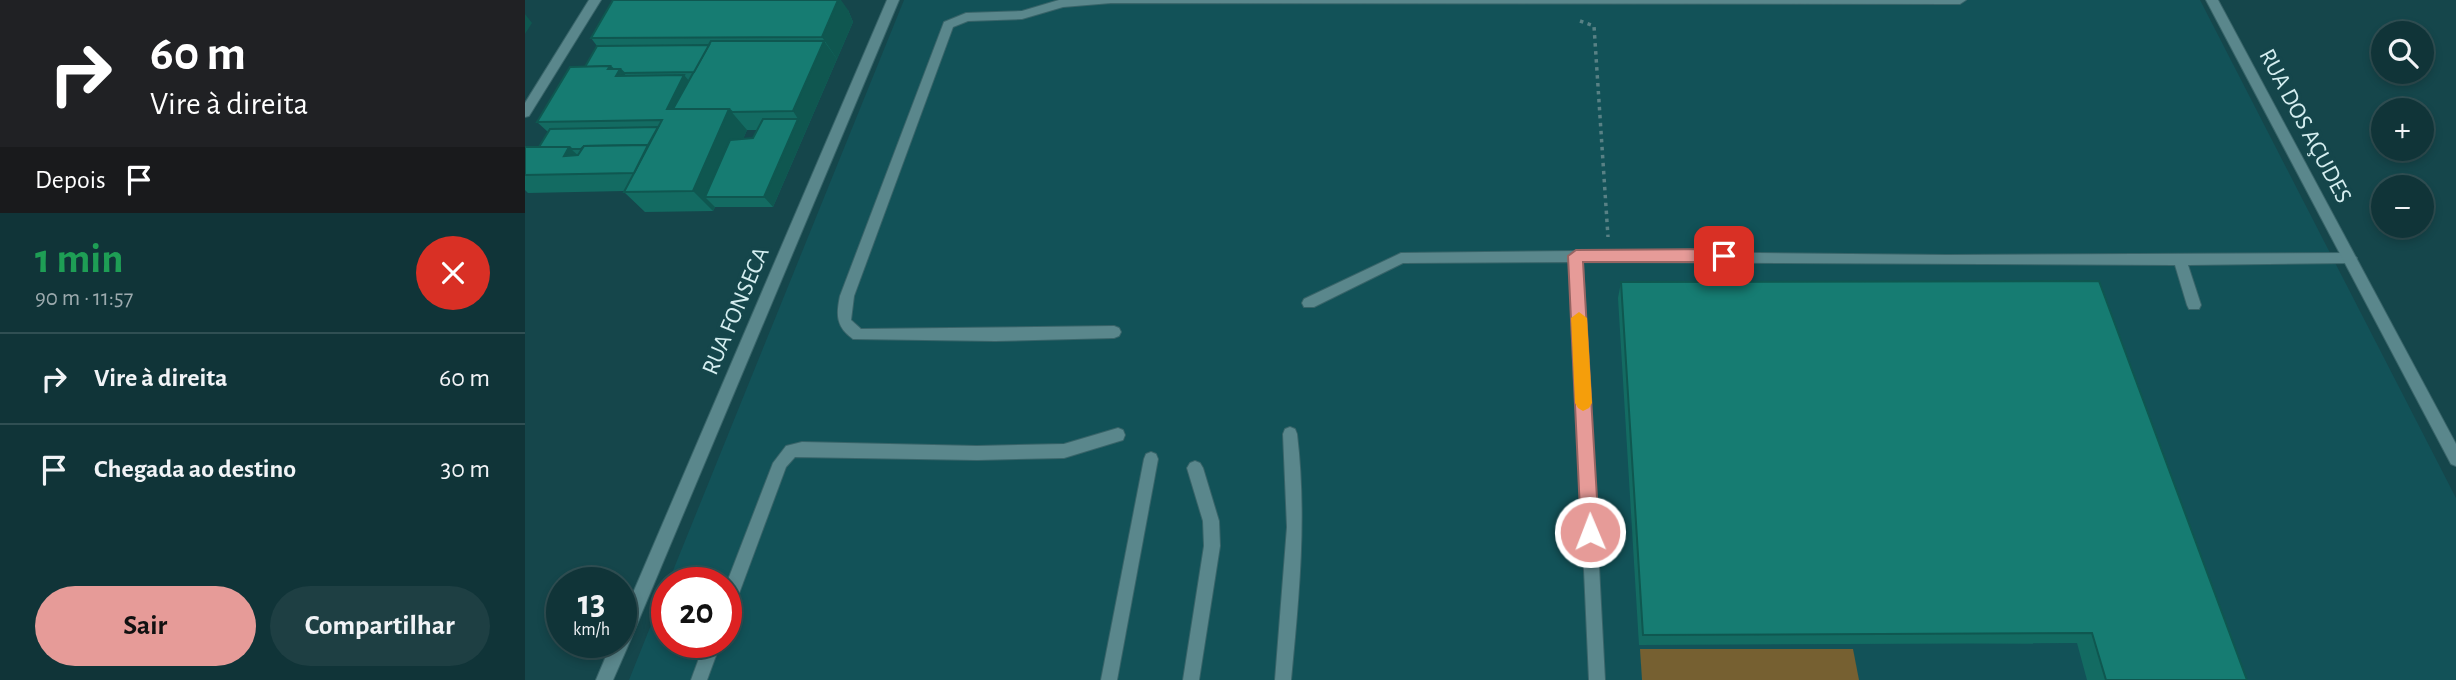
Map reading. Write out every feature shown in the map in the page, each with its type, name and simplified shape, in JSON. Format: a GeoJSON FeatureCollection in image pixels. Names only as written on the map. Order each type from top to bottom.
{"type":"FeatureCollection","features":[{"type":"Feature","properties":{"kind":"street"},"geometry":{"type":"LineString","coordinates":[[525,113],[595,0]]}},
{"type":"Feature","properties":{"kind":"street","name":"RUA FONSECA"},"geometry":{"type":"LineString","coordinates":[[637,603],[893,0]]}},
{"type":"Feature","properties":{"kind":"street"},"geometry":{"type":"LineString","coordinates":[[1114,332],[982,336],[858,335],[846,327],[843,315],[847,296],[948,25],[966,17],[1022,15],[1063,3],[1088,0],[1960,0]]}},
{"type":"Feature","properties":{"kind":"street","name":"RUA DOS AÇUDES"},"geometry":{"type":"LineString","coordinates":[[2212,0],[2456,459]]}},
{"type":"Feature","properties":{"kind":"street"},"geometry":{"type":"LineString","coordinates":[[1576,256],[1597,680]]}},
{"type":"Feature","properties":{"kind":"street"},"geometry":{"type":"LineString","coordinates":[[1309,303],[1401,258],[2350,258]]}},
{"type":"Feature","properties":{"kind":"street"},"geometry":{"type":"LineString","coordinates":[[2180,260],[2194,305]]}},
{"type":"Feature","properties":{"kind":"street"},"geometry":{"type":"LineString","coordinates":[[1283,680],[1297,530],[1296,477],[1290,434]]}},
{"type":"Feature","properties":{"kind":"street"},"geometry":{"type":"LineString","coordinates":[[741,567],[780,463],[791,451],[1064,451],[1118,435]]}},
{"type":"Feature","properties":{"kind":"street"},"geometry":{"type":"LineString","coordinates":[[1109,680],[1151,459]]}},
{"type":"Feature","properties":{"kind":"street"},"geometry":{"type":"LineString","coordinates":[[1191,680],[1212,546],[1211,521],[1195,468]]}},
{"type":"Feature","properties":{"kind":"street","name":"RUA FONSECA"},"geometry":{"type":"LineString","coordinates":[[604,680],[614,658]]}},
{"type":"Feature","properties":{"kind":"street"},"geometry":{"type":"LineString","coordinates":[[699,680],[707,658]]}},
{"type":"Feature","properties":{"kind":"path"},"geometry":{"type":"LineString","coordinates":[[1573,1],[1574,19],[1594,26],[1609,256]]}},
{"type":"Feature","properties":{"kind":"shaded area"},"geometry":{"type":"Polygon","coordinates":[[[904,0],[2200,0],[2456,498],[2456,680],[629,680],[651,625],[651,658],[742,658],[742,567],[674,567],[904,0]]]}},
{"type":"Feature","properties":{"kind":"shaded area"},"geometry":{"type":"Polygon","coordinates":[[[1640,649],[1853,649],[1859,680],[1642,680],[1640,649]]]}},
{"type":"Feature","properties":{"kind":"building"},"geometry":{"type":"Polygon","coordinates":[[[613,0],[838,0],[822,37],[591,38],[613,0]]]}},
{"type":"Feature","properties":{"kind":"building"},"geometry":{"type":"Polygon","coordinates":[[[711,41],[824,41],[793,111],[673,109],[711,41]]]}},
{"type":"Feature","properties":{"kind":"building"},"geometry":{"type":"Polygon","coordinates":[[[709,45],[694,72],[624,73],[610,66],[585,67],[597,46],[709,45]]]}},
{"type":"Feature","properties":{"kind":"building"},"geometry":{"type":"Polygon","coordinates":[[[610,66],[608,69],[620,69],[616,76],[684,75],[667,109],[729,109],[693,191],[624,192],[662,120],[537,122],[570,67],[610,66]]]}},
{"type":"Feature","properties":{"kind":"building"},"geometry":{"type":"Polygon","coordinates":[[[763,119],[798,119],[764,197],[705,197],[730,140],[753,138],[763,119]]]}},
{"type":"Feature","properties":{"kind":"building"},"geometry":{"type":"Polygon","coordinates":[[[658,127],[648,145],[584,146],[581,149],[539,147],[550,129],[658,127]]]}},
{"type":"Feature","properties":{"kind":"building"},"geometry":{"type":"Polygon","coordinates":[[[648,145],[634,173],[525,175],[525,147],[569,147],[564,156],[578,155],[584,146],[648,145]]]}},
{"type":"Feature","properties":{"kind":"building"},"geometry":{"type":"Polygon","coordinates":[[[2099,281],[2247,680],[2106,680],[2092,633],[1643,635],[1621,282],[2099,281]]]}},
{"type":"Feature","properties":{"kind":"slow traffic"},"geometry":{"type":"LineString","coordinates":[[1579,318],[1583,403]]}},
{"type":"Feature","properties":{"kind":"route"},"geometry":{"type":"LineString","coordinates":[[1590,532],[1576,256],[1724,256]]}}]}
